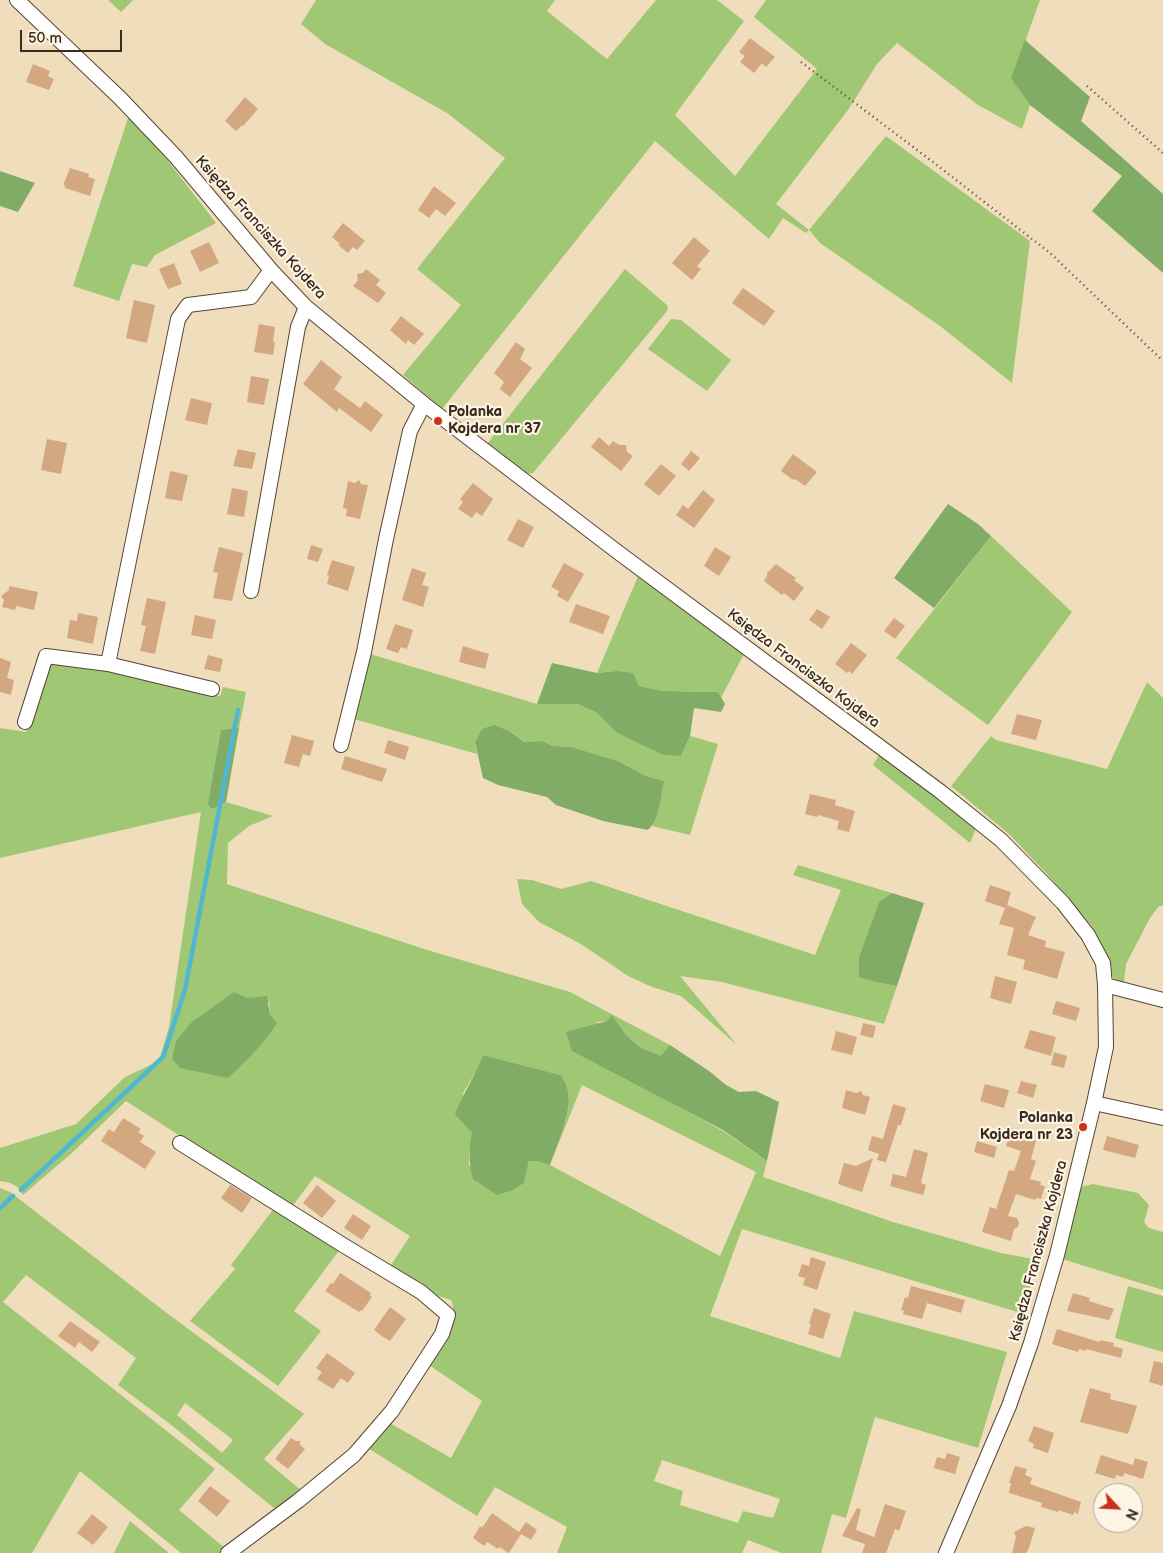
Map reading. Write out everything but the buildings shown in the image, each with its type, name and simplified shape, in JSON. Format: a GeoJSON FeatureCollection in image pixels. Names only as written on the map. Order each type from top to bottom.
{"type":"FeatureCollection","features":[{"type":"Feature","properties":{"kind":"street","name":"Księdza Franciszka Kojdera"},"geometry":{"type":"LineString","coordinates":[[17,0],[126,105],[176,157],[271,270],[306,307],[424,404],[619,553],[941,792],[1001,840],[1063,903],[1088,935],[1103,963],[1104,985],[1106,1047],[1094,1103],[1057,1255],[1031,1343],[1009,1406],[946,1553]]}},
{"type":"Feature","properties":{"kind":"street"},"geometry":{"type":"LineString","coordinates":[[108,664],[178,319],[188,305],[251,297],[271,270]]}},
{"type":"Feature","properties":{"kind":"street"},"geometry":{"type":"LineString","coordinates":[[251,591],[298,327],[306,307]]}},
{"type":"Feature","properties":{"kind":"street"},"geometry":{"type":"LineString","coordinates":[[341,746],[364,652],[410,431],[424,404]]}},
{"type":"Feature","properties":{"kind":"street"},"geometry":{"type":"LineString","coordinates":[[25,722],[46,656],[108,664],[212,689]]}},
{"type":"Feature","properties":{"kind":"street"},"geometry":{"type":"LineString","coordinates":[[1104,985],[1163,1000]]}},
{"type":"Feature","properties":{"kind":"street"},"geometry":{"type":"LineString","coordinates":[[1094,1103],[1163,1118]]}},
{"type":"Feature","properties":{"kind":"street"},"geometry":{"type":"LineString","coordinates":[[180,1143],[422,1292],[448,1315],[442,1334],[392,1411],[354,1455],[298,1501],[228,1553]]}},
{"type":"Feature","properties":{"kind":"path"},"geometry":{"type":"LineString","coordinates":[[801,62],[1050,253],[1163,361]]}},
{"type":"Feature","properties":{"kind":"path"},"geometry":{"type":"LineString","coordinates":[[1087,86],[1163,153]]}},
{"type":"Feature","properties":{"kind":"green space"},"geometry":{"type":"Polygon","coordinates":[[[108,0],[133,0],[121,12],[108,0]]]}},
{"type":"Feature","properties":{"kind":"green space"},"geometry":{"type":"Polygon","coordinates":[[[316,0],[555,0],[547,11],[607,59],[656,0],[717,0],[744,21],[675,115],[735,176],[817,69],[754,17],[766,0],[1040,0],[1012,78],[1030,105],[1022,129],[978,105],[897,43],[877,64],[848,110],[776,204],[809,230],[806,233],[783,218],[769,239],[655,141],[442,409],[403,375],[461,305],[417,269],[505,158],[447,113],[325,44],[301,24],[316,0]]]}},
{"type":"Feature","properties":{"kind":"green space"},"geometry":{"type":"Polygon","coordinates":[[[1025,40],[1090,97],[1081,121],[1163,194],[1163,273],[1092,211],[1122,176],[1030,105],[1011,78],[1025,40]]]}},
{"type":"Feature","properties":{"kind":"green space"},"geometry":{"type":"Polygon","coordinates":[[[129,115],[165,157],[216,223],[155,255],[147,267],[132,264],[119,301],[73,286],[129,115]]]}},
{"type":"Feature","properties":{"kind":"green space"},"geometry":{"type":"Polygon","coordinates":[[[886,136],[1030,241],[1012,383],[940,326],[820,243],[809,230],[886,136]]]}},
{"type":"Feature","properties":{"kind":"green space"},"geometry":{"type":"Polygon","coordinates":[[[0,171],[35,183],[18,212],[0,206],[0,171]]]}},
{"type":"Feature","properties":{"kind":"green space"},"geometry":{"type":"Polygon","coordinates":[[[625,269],[668,306],[667,311],[533,473],[526,474],[487,444],[625,269]]]}},
{"type":"Feature","properties":{"kind":"green space"},"geometry":{"type":"Polygon","coordinates":[[[671,319],[681,320],[731,360],[707,391],[648,349],[671,319]]]}},
{"type":"Feature","properties":{"kind":"green space"},"geometry":{"type":"Polygon","coordinates":[[[948,504],[978,524],[991,536],[934,608],[894,578],[948,504]]]}},
{"type":"Feature","properties":{"kind":"green space"},"geometry":{"type":"Polygon","coordinates":[[[991,536],[1072,612],[988,725],[896,658],[991,536]]]}},
{"type":"Feature","properties":{"kind":"green space"},"geometry":{"type":"Polygon","coordinates":[[[639,574],[744,654],[721,698],[718,692],[663,691],[639,686],[616,671],[597,673],[639,574]]]}},
{"type":"Feature","properties":{"kind":"green space"},"geometry":{"type":"Polygon","coordinates":[[[370,654],[537,704],[578,704],[597,713],[616,732],[681,756],[690,736],[718,744],[690,835],[652,826],[656,817],[663,781],[646,776],[618,761],[572,747],[553,746],[542,741],[526,742],[509,731],[482,729],[475,742],[477,754],[354,719],[370,654]]]}},
{"type":"Feature","properties":{"kind":"green space"},"geometry":{"type":"Polygon","coordinates":[[[56,661],[106,669],[220,696],[223,687],[246,692],[239,728],[221,730],[213,809],[226,802],[273,816],[249,826],[228,843],[227,884],[424,949],[570,992],[670,1045],[661,1057],[636,1043],[625,1034],[616,1021],[596,1022],[667,1100],[723,1131],[767,1161],[763,1177],[893,1222],[1001,1253],[1039,1260],[1021,1313],[742,1229],[710,1316],[840,1358],[854,1311],[1007,1352],[978,1448],[875,1417],[846,1518],[832,1514],[821,1553],[782,1553],[748,1540],[742,1553],[557,1553],[567,1527],[495,1487],[477,1516],[366,1447],[388,1422],[451,1458],[482,1401],[426,1363],[451,1325],[453,1308],[451,1300],[435,1295],[391,1265],[410,1236],[315,1176],[291,1208],[126,1101],[73,1152],[23,1195],[14,1185],[0,1181],[0,1148],[76,1124],[125,1077],[159,1061],[169,1027],[201,812],[0,858],[0,728],[26,732],[47,665],[56,661]],[[234,992],[270,1015],[269,1002],[248,998],[234,992]],[[483,1055],[479,1067],[463,1093],[472,1133],[469,1165],[524,1183],[529,1161],[550,1165],[566,1119],[559,1075],[483,1055]],[[582,1085],[550,1165],[720,1256],[756,1172],[582,1085]],[[662,1460],[654,1481],[683,1491],[680,1505],[738,1523],[743,1511],[773,1518],[780,1499],[662,1460]]]}},
{"type":"Feature","properties":{"kind":"green space"},"geometry":{"type":"Polygon","coordinates":[[[552,663],[597,673],[616,671],[633,673],[639,686],[663,691],[718,692],[725,704],[721,712],[694,708],[690,736],[681,756],[664,755],[616,732],[597,713],[578,704],[537,704],[552,663]]]}},
{"type":"Feature","properties":{"kind":"green space"},"geometry":{"type":"Polygon","coordinates":[[[1147,682],[1163,698],[1163,906],[1159,906],[1150,918],[1126,964],[1124,982],[1115,980],[1112,975],[1092,926],[1046,873],[1009,834],[951,786],[991,736],[996,740],[1107,769],[1147,682]]]}},
{"type":"Feature","properties":{"kind":"green space"},"geometry":{"type":"Polygon","coordinates":[[[494,725],[509,731],[525,742],[542,741],[553,746],[572,747],[618,761],[646,776],[664,781],[659,807],[652,825],[648,830],[603,821],[556,805],[547,797],[498,785],[483,778],[475,742],[482,729],[494,725]]]}},
{"type":"Feature","properties":{"kind":"green space"},"geometry":{"type":"Polygon","coordinates":[[[239,728],[226,802],[213,809],[208,804],[221,730],[239,728]]]}},
{"type":"Feature","properties":{"kind":"green space"},"geometry":{"type":"Polygon","coordinates":[[[880,753],[977,826],[970,843],[873,765],[880,753]]]}},
{"type":"Feature","properties":{"kind":"green space"},"geometry":{"type":"Polygon","coordinates":[[[798,865],[892,893],[879,902],[872,922],[859,976],[897,986],[884,1024],[722,982],[680,976],[737,1045],[681,996],[652,987],[628,976],[581,944],[539,922],[522,904],[517,879],[532,880],[561,889],[591,881],[815,955],[841,890],[793,875],[798,865]]]}},
{"type":"Feature","properties":{"kind":"green space"},"geometry":{"type":"Polygon","coordinates":[[[892,893],[924,903],[897,986],[859,977],[859,958],[879,902],[892,893]]]}},
{"type":"Feature","properties":{"kind":"green space"},"geometry":{"type":"Polygon","coordinates":[[[234,992],[248,998],[267,996],[270,1015],[277,1023],[272,1031],[228,1078],[180,1068],[172,1059],[176,1041],[192,1022],[234,992]]]}},
{"type":"Feature","properties":{"kind":"green space"},"geometry":{"type":"Polygon","coordinates":[[[612,1015],[627,1036],[644,1049],[661,1056],[670,1045],[709,1071],[726,1085],[739,1092],[756,1091],[779,1102],[767,1161],[723,1130],[572,1051],[566,1032],[607,1021],[612,1015]]]}},
{"type":"Feature","properties":{"kind":"green space"},"geometry":{"type":"Polygon","coordinates":[[[483,1055],[560,1075],[566,1084],[568,1094],[567,1115],[550,1165],[529,1161],[524,1183],[510,1191],[497,1195],[473,1179],[469,1156],[472,1133],[455,1114],[483,1055]]]}},
{"type":"Feature","properties":{"kind":"green space"},"geometry":{"type":"Polygon","coordinates":[[[1093,1184],[1138,1193],[1149,1205],[1144,1222],[1149,1228],[1163,1232],[1163,1290],[1062,1259],[1080,1187],[1093,1184]]]}},
{"type":"Feature","properties":{"kind":"green space"},"geometry":{"type":"Polygon","coordinates":[[[0,1188],[10,1192],[168,1314],[304,1414],[264,1459],[303,1492],[282,1509],[274,1508],[170,1424],[118,1385],[136,1358],[26,1275],[3,1302],[215,1469],[179,1510],[226,1549],[222,1553],[181,1553],[80,1471],[32,1553],[0,1553],[0,1188]],[[185,1403],[177,1415],[222,1453],[233,1440],[185,1403]]]}},
{"type":"Feature","properties":{"kind":"green space"},"geometry":{"type":"Polygon","coordinates":[[[275,1207],[341,1248],[294,1311],[321,1331],[278,1386],[190,1321],[235,1269],[231,1265],[275,1207]]]}},
{"type":"Feature","properties":{"kind":"green space"},"geometry":{"type":"Polygon","coordinates":[[[1128,1286],[1163,1296],[1163,1352],[1115,1338],[1128,1286]]]}},
{"type":"Feature","properties":{"kind":"green space"},"geometry":{"type":"Polygon","coordinates":[[[130,1521],[169,1553],[114,1553],[130,1521]]]}},
{"type":"Feature","properties":{"kind":"waterway"},"geometry":{"type":"LineString","coordinates":[[21,1190],[163,1057],[185,990],[238,710]]}},
{"type":"Feature","properties":{"kind":"waterway"},"geometry":{"type":"LineString","coordinates":[[0,1208],[13,1196]]}},
{"type":"Feature","properties":{"kind":"place","name":"Polanka Kojdera nr 37"},"geometry":{"type":"Point","coordinates":[438,421]}},
{"type":"Feature","properties":{"kind":"place","name":"Polanka Kojdera nr 23"},"geometry":{"type":"Point","coordinates":[1083,1127]}}]}
